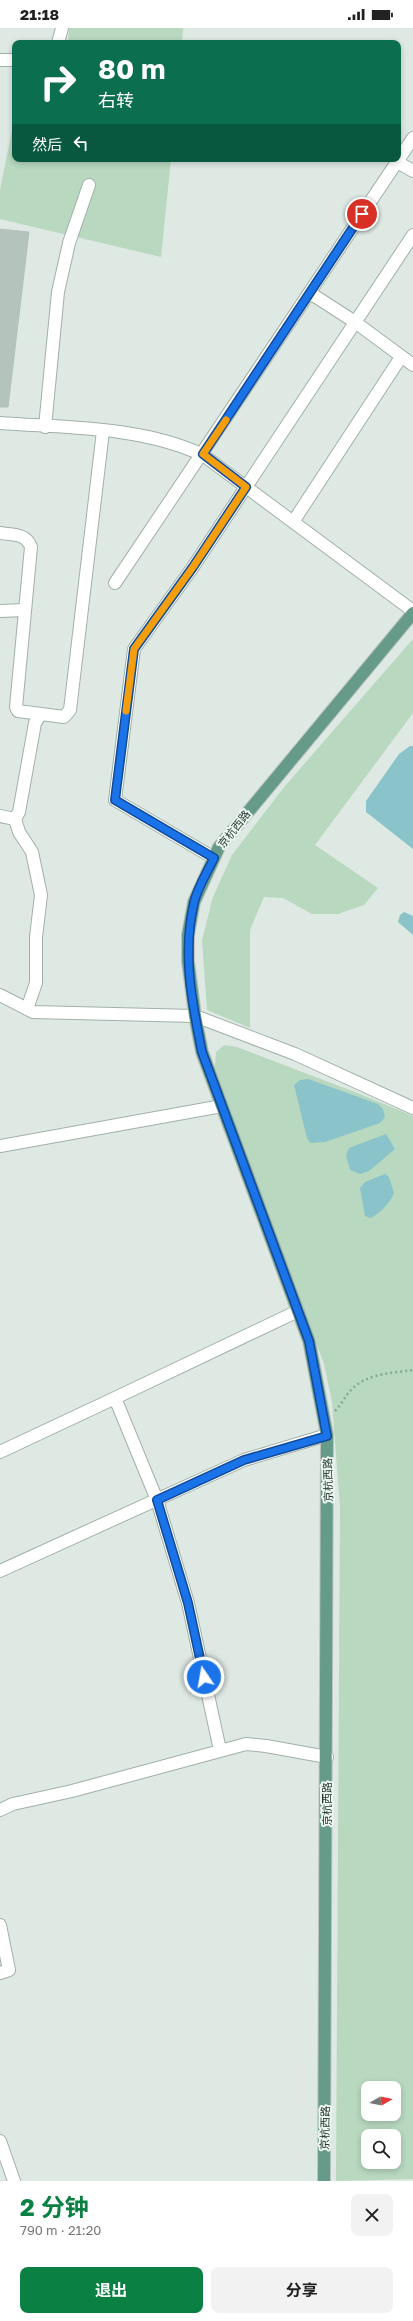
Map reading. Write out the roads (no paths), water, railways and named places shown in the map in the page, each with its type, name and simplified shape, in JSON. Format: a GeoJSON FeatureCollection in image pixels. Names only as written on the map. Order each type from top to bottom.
{"type":"FeatureCollection","features":[{"type":"Feature","properties":{"kind":"main road","name":"京杭西路"},"geometry":{"type":"LineString","coordinates":[[324,2181],[327,1757],[327,1436],[309,1341],[202,1052],[195,1016],[188,961],[188,934],[194,902],[219,847],[413,612]]}},
{"type":"Feature","properties":{"kind":"street"},"geometry":{"type":"LineString","coordinates":[[59,40],[62,28]]}},
{"type":"Feature","properties":{"kind":"street"},"geometry":{"type":"LineString","coordinates":[[0,60],[12,60]]}},
{"type":"Feature","properties":{"kind":"street"},"geometry":{"type":"LineString","coordinates":[[401,156],[413,138]]}},
{"type":"Feature","properties":{"kind":"street"},"geometry":{"type":"LineString","coordinates":[[115,583],[203,454],[397,162],[413,171]]}},
{"type":"Feature","properties":{"kind":"street"},"geometry":{"type":"LineString","coordinates":[[45,427],[58,292],[69,243],[89,185]]}},
{"type":"Feature","properties":{"kind":"street"},"geometry":{"type":"LineString","coordinates":[[214,858],[115,800],[134,649],[193,567],[413,235]]}},
{"type":"Feature","properties":{"kind":"street"},"geometry":{"type":"LineString","coordinates":[[310,292],[355,322],[413,365]]}},
{"type":"Feature","properties":{"kind":"street"},"geometry":{"type":"LineString","coordinates":[[293,522],[402,357]]}},
{"type":"Feature","properties":{"kind":"street"},"geometry":{"type":"LineString","coordinates":[[0,423],[134,434],[179,444],[203,454],[413,612]]}},
{"type":"Feature","properties":{"kind":"street"},"geometry":{"type":"LineString","coordinates":[[0,533],[24,536],[31,546],[16,707],[18,711],[64,717],[70,710],[103,431]]}},
{"type":"Feature","properties":{"kind":"street"},"geometry":{"type":"LineString","coordinates":[[0,611],[24,610]]}},
{"type":"Feature","properties":{"kind":"street"},"geometry":{"type":"LineString","coordinates":[[27,1009],[36,983],[36,937],[41,895],[32,852],[19,832],[15,819],[19,812],[35,723],[41,714]]}},
{"type":"Feature","properties":{"kind":"street"},"geometry":{"type":"LineString","coordinates":[[0,816],[15,819]]}},
{"type":"Feature","properties":{"kind":"street"},"geometry":{"type":"LineString","coordinates":[[0,994],[33,1012],[195,1016],[295,1054],[413,1108]]}},
{"type":"Feature","properties":{"kind":"street"},"geometry":{"type":"LineString","coordinates":[[0,1146],[222,1106]]}},
{"type":"Feature","properties":{"kind":"street"},"geometry":{"type":"LineString","coordinates":[[0,1452],[298,1311]]}},
{"type":"Feature","properties":{"kind":"street"},"geometry":{"type":"LineString","coordinates":[[114,1398],[157,1500],[188,1603],[220,1750]]}},
{"type":"Feature","properties":{"kind":"street"},"geometry":{"type":"LineString","coordinates":[[0,1571],[244,1460],[327,1436]]}},
{"type":"Feature","properties":{"kind":"street"},"geometry":{"type":"LineString","coordinates":[[0,1810],[12,1804],[72,1791],[246,1744],[327,1757]]}},
{"type":"Feature","properties":{"kind":"street"},"geometry":{"type":"LineString","coordinates":[[0,1925],[9,1970],[0,1973]]}},
{"type":"Feature","properties":{"kind":"street"},"geometry":{"type":"LineString","coordinates":[[0,2141],[14,2181]]}},
{"type":"Feature","properties":{"kind":"water"},"geometry":{"type":"Polygon","coordinates":[[[410,746],[413,746],[413,849],[366,812],[366,801],[399,754],[410,746]]]}},
{"type":"Feature","properties":{"kind":"water"},"geometry":{"type":"Polygon","coordinates":[[[404,912],[413,916],[413,935],[398,922],[400,915],[404,912]]]}},
{"type":"Feature","properties":{"kind":"water"},"geometry":{"type":"Polygon","coordinates":[[[308,1079],[378,1104],[383,1109],[385,1117],[380,1123],[325,1142],[310,1143],[307,1138],[294,1085],[300,1080],[308,1079]]]}},
{"type":"Feature","properties":{"kind":"water"},"geometry":{"type":"Polygon","coordinates":[[[386,1134],[395,1149],[369,1171],[360,1174],[350,1170],[346,1155],[349,1148],[386,1134]]]}},
{"type":"Feature","properties":{"kind":"water"},"geometry":{"type":"Polygon","coordinates":[[[385,1174],[389,1177],[394,1193],[390,1201],[377,1214],[370,1218],[365,1216],[360,1188],[365,1182],[385,1174]]]}}]}
